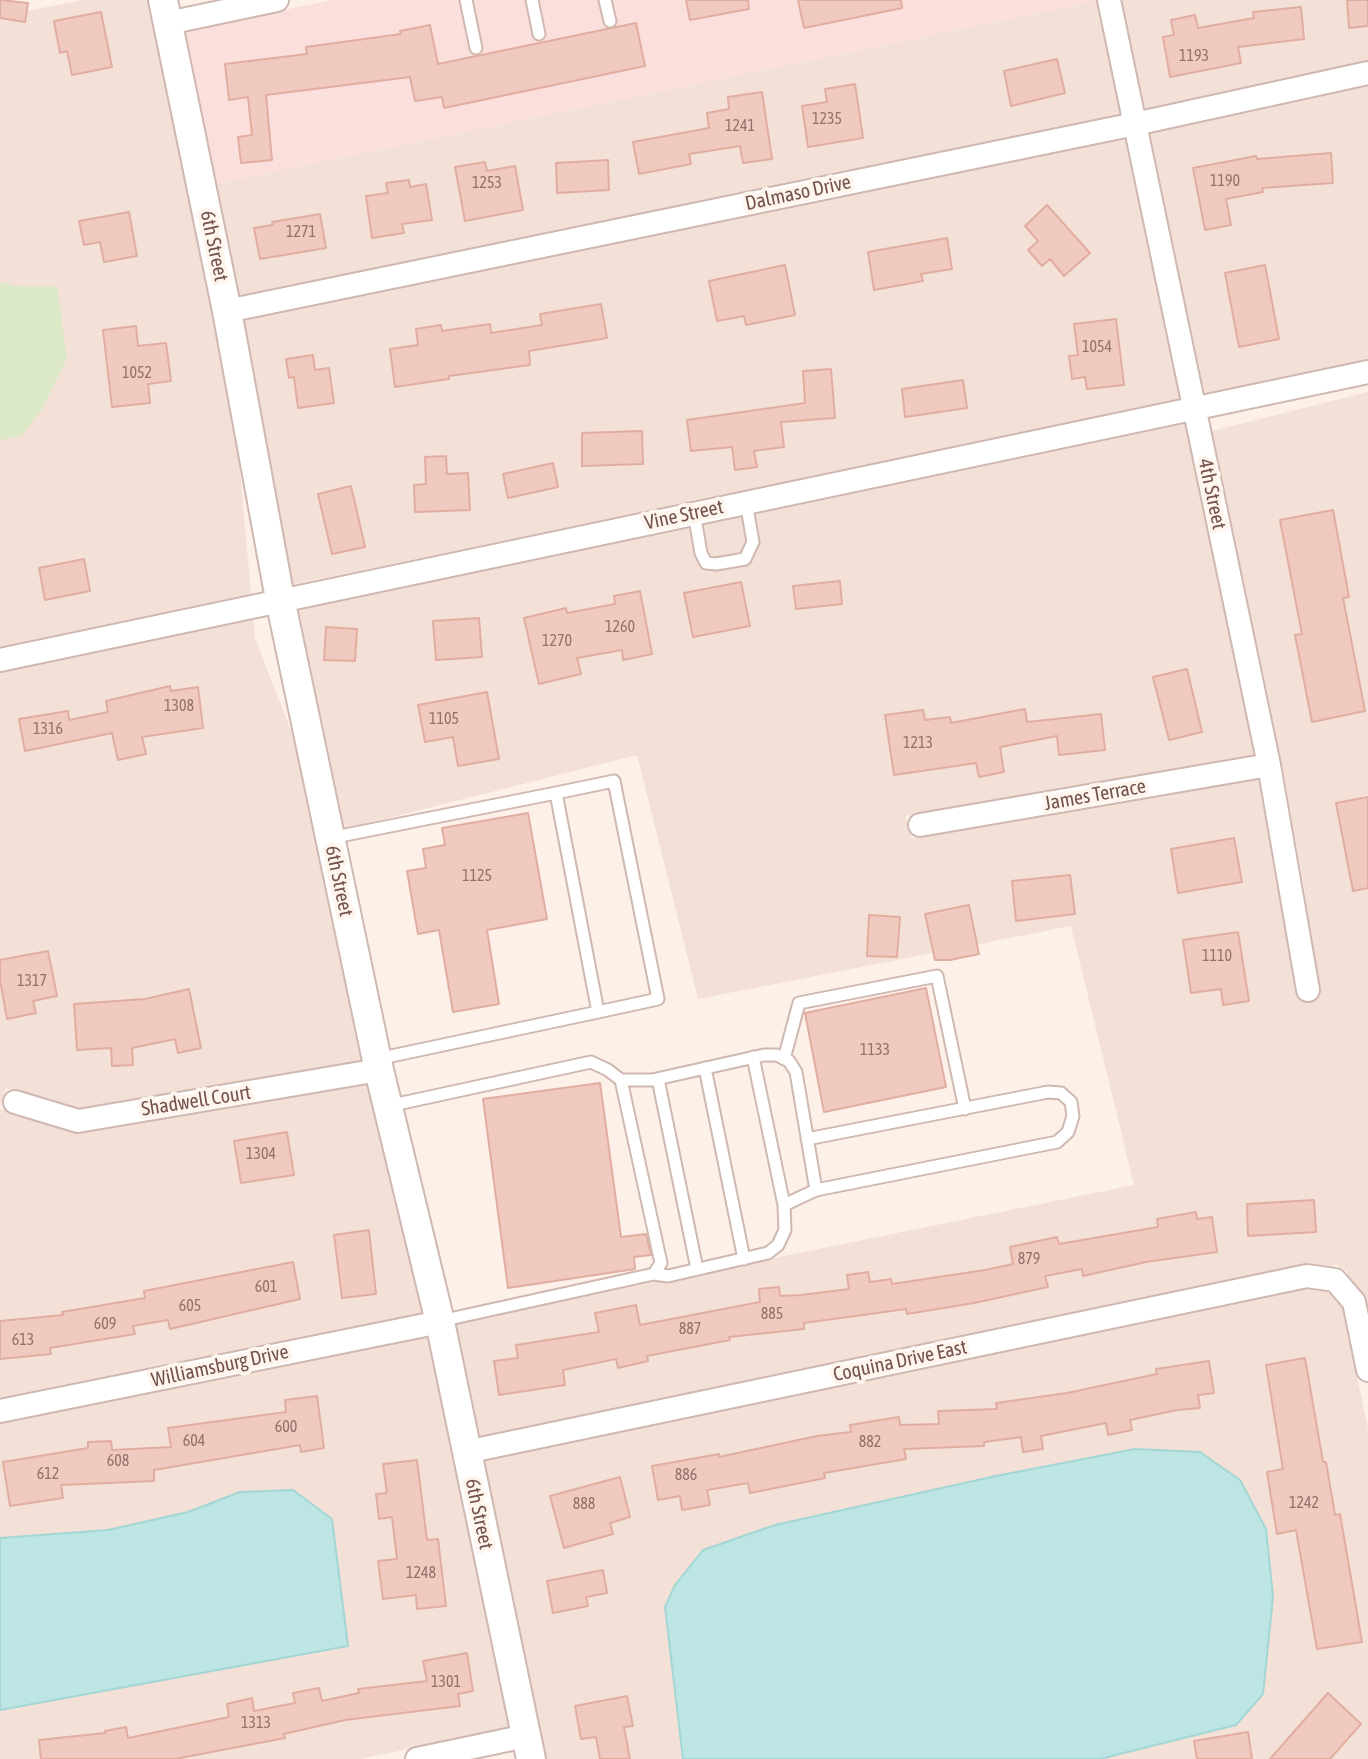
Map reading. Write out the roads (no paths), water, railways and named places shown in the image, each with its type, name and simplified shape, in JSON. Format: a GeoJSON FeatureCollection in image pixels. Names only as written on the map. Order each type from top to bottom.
{"type":"FeatureCollection","features":[{"type":"Feature","properties":{"kind":"street"},"geometry":{"type":"LineString","coordinates":[[166,11],[277,0]]}},
{"type":"Feature","properties":{"kind":"street","name":"4th Street"},"geometry":{"type":"LineString","coordinates":[[1109,0],[1269,765],[1308,990]]}},
{"type":"Feature","properties":{"kind":"street","name":"6th Street"},"geometry":{"type":"LineString","coordinates":[[166,11],[227,311],[280,599],[387,1106],[440,1322],[529,1747]]}},
{"type":"Feature","properties":{"kind":"street","name":"Dalmaso Drive"},"geometry":{"type":"LineString","coordinates":[[227,311],[1368,73]]}},
{"type":"Feature","properties":{"kind":"street","name":"Vine Street"},"geometry":{"type":"LineString","coordinates":[[0,660],[1368,372]]}},
{"type":"Feature","properties":{"kind":"street","name":"James Terrace"},"geometry":{"type":"LineString","coordinates":[[920,825],[1269,765]]}},
{"type":"Feature","properties":{"kind":"street","name":"Shadwell Court"},"geometry":{"type":"LineString","coordinates":[[15,1102],[78,1121],[378,1065]]}},
{"type":"Feature","properties":{"kind":"street","name":"Coquina Drive East"},"geometry":{"type":"LineString","coordinates":[[466,1452],[1307,1276],[1335,1280],[1354,1302],[1368,1370]]}},
{"type":"Feature","properties":{"kind":"street","name":"Williamsburg Drive"},"geometry":{"type":"LineString","coordinates":[[0,1411],[440,1322]]}},
{"type":"Feature","properties":{"kind":"street"},"geometry":{"type":"LineString","coordinates":[[417,1759],[529,1747]]}},
{"type":"Feature","properties":{"kind":"lane"},"geometry":{"type":"LineString","coordinates":[[466,0],[476,48]]}},
{"type":"Feature","properties":{"kind":"lane"},"geometry":{"type":"LineString","coordinates":[[532,0],[539,34]]}},
{"type":"Feature","properties":{"kind":"lane"},"geometry":{"type":"LineString","coordinates":[[605,0],[610,21]]}},
{"type":"Feature","properties":{"kind":"lane"},"geometry":{"type":"LineString","coordinates":[[694,513],[701,553],[706,563],[745,559],[753,542],[746,502]]}},
{"type":"Feature","properties":{"kind":"lane"},"geometry":{"type":"LineString","coordinates":[[330,838],[614,781],[658,999],[378,1065]]}},
{"type":"Feature","properties":{"kind":"lane"},"geometry":{"type":"LineString","coordinates":[[556,793],[598,1012]]}},
{"type":"Feature","properties":{"kind":"lane"},"geometry":{"type":"LineString","coordinates":[[784,1059],[799,1003],[937,976],[965,1109]]}},
{"type":"Feature","properties":{"kind":"lane"},"geometry":{"type":"LineString","coordinates":[[387,1106],[591,1062],[621,1080],[658,1079],[753,1057],[777,1055],[789,1061],[796,1072],[816,1190]]}},
{"type":"Feature","properties":{"kind":"lane"},"geometry":{"type":"LineString","coordinates":[[440,1322],[654,1274],[668,1276],[744,1259],[768,1253],[778,1245],[785,1230],[784,1205],[753,1057]]}},
{"type":"Feature","properties":{"kind":"lane"},"geometry":{"type":"LineString","coordinates":[[705,1068],[744,1259]]}},
{"type":"Feature","properties":{"kind":"lane"},"geometry":{"type":"LineString","coordinates":[[658,1079],[697,1269]]}},
{"type":"Feature","properties":{"kind":"lane"},"geometry":{"type":"LineString","coordinates":[[621,1080],[661,1263],[654,1274]]}},
{"type":"Feature","properties":{"kind":"lane"},"geometry":{"type":"LineString","coordinates":[[784,1205],[816,1190],[1057,1142],[1068,1132],[1073,1116],[1071,1102],[1061,1093],[1048,1092],[807,1139]]}},
{"type":"Feature","properties":{"kind":"water"},"geometry":{"type":"Polygon","coordinates":[[[1135,1449],[1200,1452],[1240,1480],[1266,1529],[1273,1597],[1263,1694],[1236,1725],[1100,1759],[683,1759],[665,1607],[675,1585],[703,1550],[775,1525],[1135,1449]]]}},
{"type":"Feature","properties":{"kind":"water"},"geometry":{"type":"Polygon","coordinates":[[[293,1490],[332,1519],[348,1646],[0,1710],[0,1538],[108,1530],[188,1512],[240,1492],[293,1490]]]}}]}
